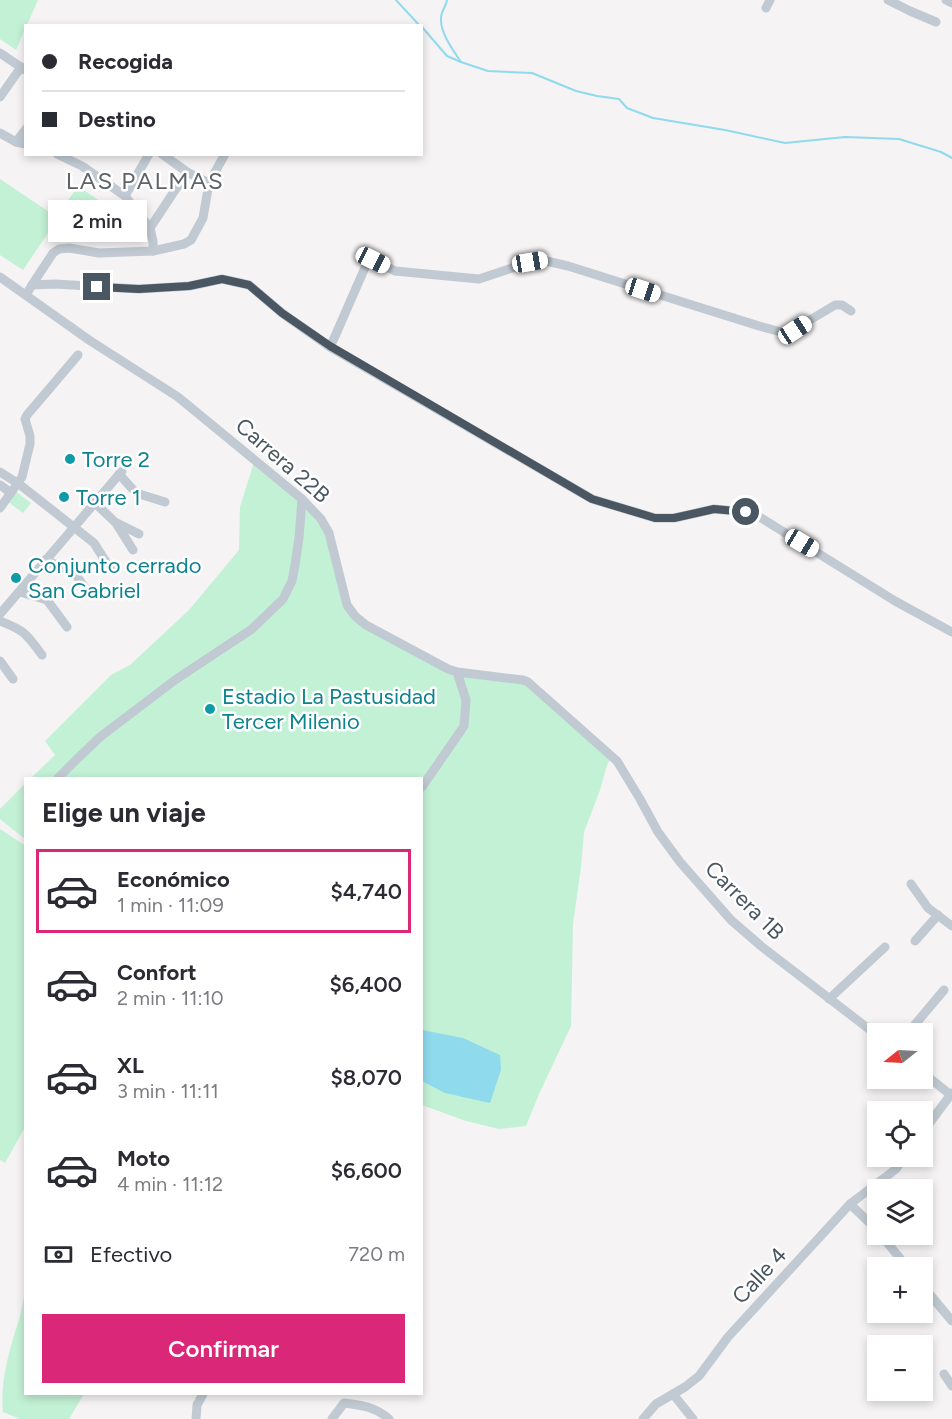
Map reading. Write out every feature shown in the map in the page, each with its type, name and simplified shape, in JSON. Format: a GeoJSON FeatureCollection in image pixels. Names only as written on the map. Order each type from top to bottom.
{"type":"FeatureCollection","features":[{"type":"Feature","properties":{"kind":"street"},"geometry":{"type":"LineString","coordinates":[[889,0],[936,22]]}},
{"type":"Feature","properties":{"kind":"street"},"geometry":{"type":"LineString","coordinates":[[946,0],[952,3]]}},
{"type":"Feature","properties":{"kind":"street"},"geometry":{"type":"LineString","coordinates":[[0,53],[23,69],[0,97]]}},
{"type":"Feature","properties":{"kind":"street"},"geometry":{"type":"LineString","coordinates":[[0,133],[21,143]]}},
{"type":"Feature","properties":{"kind":"street"},"geometry":{"type":"LineString","coordinates":[[61,156],[82,166],[125,196],[150,228],[153,251]]}},
{"type":"Feature","properties":{"kind":"street"},"geometry":{"type":"LineString","coordinates":[[125,196],[148,156]]}},
{"type":"Feature","properties":{"kind":"street"},"geometry":{"type":"LineString","coordinates":[[165,156],[187,172],[209,183]]}},
{"type":"Feature","properties":{"kind":"street"},"geometry":{"type":"LineString","coordinates":[[26,295],[53,253],[59,249],[69,248],[99,254],[153,251],[174,248],[191,240],[203,218],[209,183],[224,156]]}},
{"type":"Feature","properties":{"kind":"street"},"geometry":{"type":"LineString","coordinates":[[150,228],[187,172]]}},
{"type":"Feature","properties":{"kind":"street"},"geometry":{"type":"LineString","coordinates":[[330,346],[367,263],[373,260],[395,271],[479,279],[542,260],[785,333],[795,330],[835,305],[842,305],[851,311]]}},
{"type":"Feature","properties":{"kind":"street","name":"Carrera 22B"},"geometry":{"type":"LineString","coordinates":[[0,277],[89,340],[178,397],[302,499],[321,519],[329,533],[347,605],[366,625],[448,669],[457,672],[517,678],[528,682],[617,761]]}},
{"type":"Feature","properties":{"kind":"street"},"geometry":{"type":"LineString","coordinates":[[32,285],[139,289],[189,286],[222,279],[249,285],[282,313],[330,346],[592,499],[655,518],[674,518],[714,509],[746,512],[758,516],[895,601],[952,632]]}},
{"type":"Feature","properties":{"kind":"street"},"geometry":{"type":"LineString","coordinates":[[0,508],[22,477],[30,444],[25,419],[27,415],[78,355]]}},
{"type":"Feature","properties":{"kind":"street"},"geometry":{"type":"LineString","coordinates":[[0,472],[19,484],[94,543],[111,570]]}},
{"type":"Feature","properties":{"kind":"street"},"geometry":{"type":"LineString","coordinates":[[0,614],[121,473],[136,493],[165,502]]}},
{"type":"Feature","properties":{"kind":"street"},"geometry":{"type":"LineString","coordinates":[[0,485],[11,493]]}},
{"type":"Feature","properties":{"kind":"street"},"geometry":{"type":"LineString","coordinates":[[59,777],[100,737],[175,680],[252,629],[283,599],[292,581],[302,499]]}},
{"type":"Feature","properties":{"kind":"street"},"geometry":{"type":"LineString","coordinates":[[95,502],[116,523],[133,550]]}},
{"type":"Feature","properties":{"kind":"street"},"geometry":{"type":"LineString","coordinates":[[116,523],[140,534]]}},
{"type":"Feature","properties":{"kind":"street"},"geometry":{"type":"LineString","coordinates":[[45,560],[74,572],[90,595]]}},
{"type":"Feature","properties":{"kind":"street"},"geometry":{"type":"LineString","coordinates":[[20,592],[47,600],[67,627]]}},
{"type":"Feature","properties":{"kind":"street"},"geometry":{"type":"LineString","coordinates":[[0,621],[21,629],[42,655]]}},
{"type":"Feature","properties":{"kind":"street"},"geometry":{"type":"LineString","coordinates":[[0,661],[13,679]]}},
{"type":"Feature","properties":{"kind":"street"},"geometry":{"type":"LineString","coordinates":[[423,786],[464,726],[466,700],[457,672]]}},
{"type":"Feature","properties":{"kind":"street","name":"Carrera 1B"},"geometry":{"type":"LineString","coordinates":[[617,761],[658,832],[731,920],[867,1028]]}},
{"type":"Feature","properties":{"kind":"street"},"geometry":{"type":"LineString","coordinates":[[911,884],[928,908],[952,926]]}},
{"type":"Feature","properties":{"kind":"street"},"geometry":{"type":"LineString","coordinates":[[915,941],[938,915]]}},
{"type":"Feature","properties":{"kind":"street"},"geometry":{"type":"LineString","coordinates":[[829,999],[885,947]]}},
{"type":"Feature","properties":{"kind":"street"},"geometry":{"type":"LineString","coordinates":[[916,1023],[944,990]]}},
{"type":"Feature","properties":{"kind":"street"},"geometry":{"type":"LineString","coordinates":[[933,1081],[951,1095],[933,1119]]}},
{"type":"Feature","properties":{"kind":"street","name":"Calle 4"},"geometry":{"type":"LineString","coordinates":[[643,1419],[656,1404],[699,1376],[728,1337],[850,1204],[897,1167]]}},
{"type":"Feature","properties":{"kind":"street"},"geometry":{"type":"LineString","coordinates":[[850,1204],[867,1220]]}},
{"type":"Feature","properties":{"kind":"street"},"geometry":{"type":"LineString","coordinates":[[889,1245],[899,1257]]}},
{"type":"Feature","properties":{"kind":"street"},"geometry":{"type":"LineString","coordinates":[[933,1298],[952,1321]]}},
{"type":"Feature","properties":{"kind":"street"},"geometry":{"type":"LineString","coordinates":[[944,1374],[952,1386]]}},
{"type":"Feature","properties":{"kind":"street"},"geometry":{"type":"LineString","coordinates":[[673,1394],[693,1419]]}},
{"type":"Feature","properties":{"kind":"street"},"geometry":{"type":"LineString","coordinates":[[196,1419],[197,1405],[202,1395]]}},
{"type":"Feature","properties":{"kind":"street"},"geometry":{"type":"LineString","coordinates":[[332,1419],[344,1403],[377,1409],[389,1419]]}},
{"type":"Feature","properties":{"kind":"green space"},"geometry":{"type":"Polygon","coordinates":[[[0,0],[38,0],[27,24],[24,24],[24,31],[16,50],[0,39],[0,0]]]}},
{"type":"Feature","properties":{"kind":"green space"},"geometry":{"type":"Polygon","coordinates":[[[0,179],[58,218],[23,270],[0,255],[0,179]]]}},
{"type":"Feature","properties":{"kind":"green space"},"geometry":{"type":"Polygon","coordinates":[[[78,186],[120,215],[104,239],[62,209],[78,186]]]}},
{"type":"Feature","properties":{"kind":"green space"},"geometry":{"type":"Polygon","coordinates":[[[255,459],[321,519],[355,616],[448,669],[517,678],[612,757],[607,765],[584,832],[573,924],[571,1026],[526,1126],[499,1129],[466,1121],[423,1105],[423,777],[32,777],[55,755],[45,741],[111,675],[130,665],[189,610],[239,550],[240,507],[255,459]]]}},
{"type":"Feature","properties":{"kind":"green space"},"geometry":{"type":"Polygon","coordinates":[[[15,491],[31,503],[23,513],[7,501],[15,491]]]}},
{"type":"Feature","properties":{"kind":"green space"},"geometry":{"type":"Polygon","coordinates":[[[24,785],[24,838],[0,819],[0,809],[24,785]]]}},
{"type":"Feature","properties":{"kind":"green space"},"geometry":{"type":"Polygon","coordinates":[[[0,829],[24,845],[24,1129],[5,1163],[0,1160],[0,829]]]}},
{"type":"Feature","properties":{"kind":"green space"},"geometry":{"type":"Polygon","coordinates":[[[24,1294],[24,1395],[83,1395],[69,1419],[20,1419],[3,1412],[4,1375],[24,1294]]]}},
{"type":"Feature","properties":{"kind":"water"},"geometry":{"type":"Polygon","coordinates":[[[423,1030],[463,1038],[500,1055],[501,1070],[490,1103],[445,1093],[423,1082],[423,1030]]]}},
{"type":"Feature","properties":{"kind":"waterway"},"geometry":{"type":"LineString","coordinates":[[396,0],[418,24]]}},
{"type":"Feature","properties":{"kind":"waterway"},"geometry":{"type":"LineString","coordinates":[[447,0],[441,16],[441,24],[461,62]]}},
{"type":"Feature","properties":{"kind":"waterway"},"geometry":{"type":"LineString","coordinates":[[423,28],[447,56],[461,62],[488,71],[532,73],[576,91],[619,99],[627,108],[653,118],[785,143],[845,137],[899,139],[941,152],[952,158]]}},
{"type":"Feature","properties":{"kind":"place","name":"Torre 2"},"geometry":{"type":"Point","coordinates":[70,459]}},
{"type":"Feature","properties":{"kind":"place","name":"Torre 1"},"geometry":{"type":"Point","coordinates":[64,497]}},
{"type":"Feature","properties":{"kind":"place","name":"Conjunto cerrado San Gabriel"},"geometry":{"type":"Point","coordinates":[16,578]}},
{"type":"Feature","properties":{"kind":"place","name":"Estadio La Pastusidad Tercer Milenio"},"geometry":{"type":"Point","coordinates":[210,709]}},
{"type":"Feature","properties":{"kind":"district","name":"LAS PALMAS"},"geometry":{"type":"Point","coordinates":[145,181]}},
{"type":"Feature","properties":{"kind":"route"},"geometry":{"type":"LineString","coordinates":[[97,287],[139,289],[189,286],[222,279],[249,285],[282,313],[330,346],[592,499],[665,519],[714,509],[746,512]]}}]}
